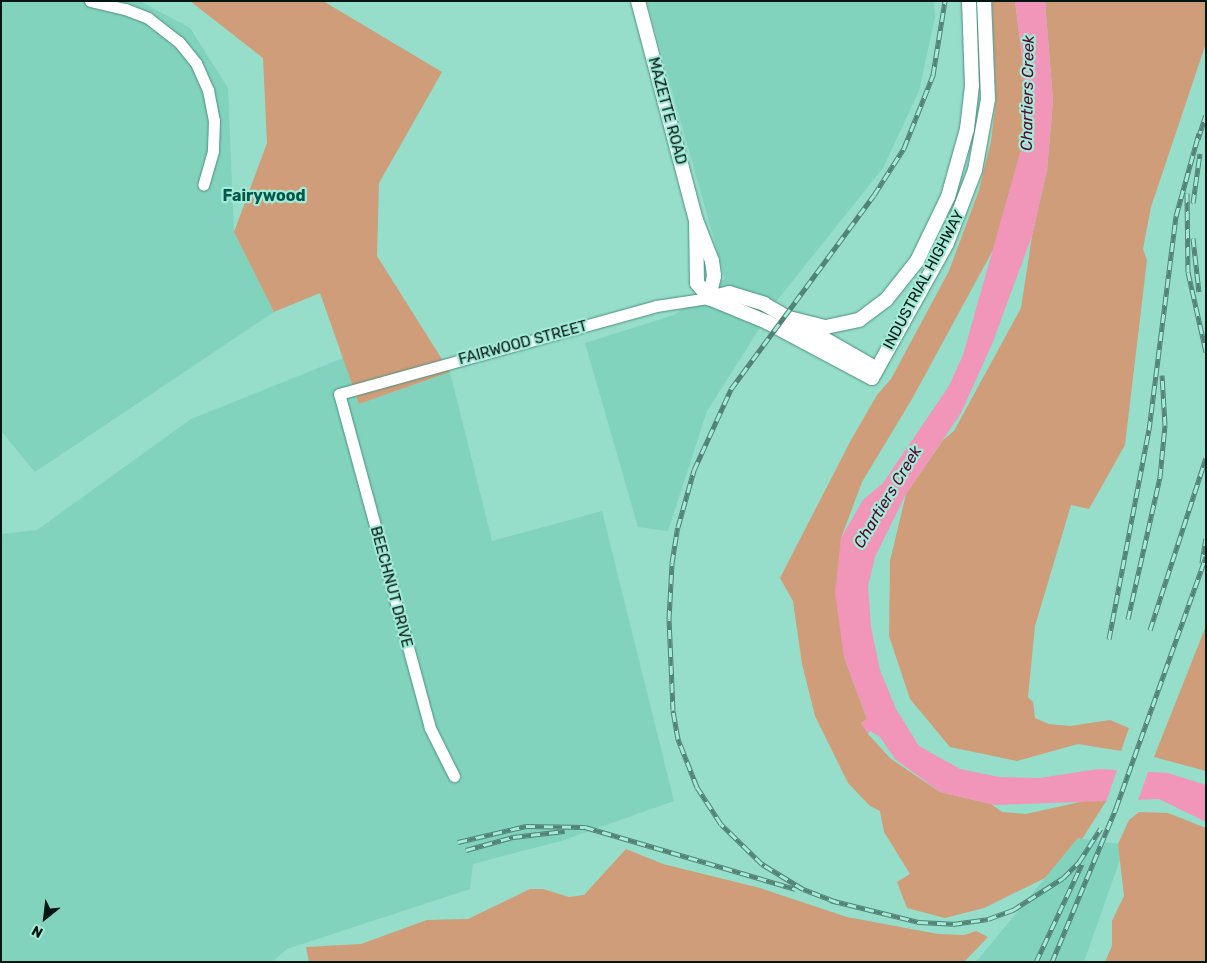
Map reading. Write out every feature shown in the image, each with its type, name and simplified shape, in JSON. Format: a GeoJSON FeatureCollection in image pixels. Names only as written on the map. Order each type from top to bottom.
{"type":"FeatureCollection","features":[{"type":"Feature","properties":{"kind":"street"},"geometry":{"type":"LineString","coordinates":[[90,1],[125,9],[148,18],[178,42],[196,63],[208,90],[214,120],[213,150],[202,185]]}},
{"type":"Feature","properties":{"kind":"street","name":"MAZETTE ROAD"},"geometry":{"type":"LineString","coordinates":[[638,1],[696,220],[696,283],[709,298]]}},
{"type":"Feature","properties":{"kind":"street","name":"INDUSTRIAL HIGHWAY"},"geometry":{"type":"LineString","coordinates":[[789,318],[826,327],[859,320],[886,300],[917,261],[948,197],[967,129],[972,86],[969,1]]}},
{"type":"Feature","properties":{"kind":"street","name":"INDUSTRIAL HIGHWAY"},"geometry":{"type":"LineString","coordinates":[[874,373],[947,243],[975,170],[988,99],[984,1]]}},
{"type":"Feature","properties":{"kind":"street","name":"FAIRWOOD STREET"},"geometry":{"type":"LineString","coordinates":[[339,394],[656,306],[729,293],[764,304],[874,373]]}},
{"type":"Feature","properties":{"kind":"street"},"geometry":{"type":"LineString","coordinates":[[709,298],[760,319],[874,373]]}},
{"type":"Feature","properties":{"kind":"street","name":"BEECHNUT DRIVE"},"geometry":{"type":"LineString","coordinates":[[339,394],[430,728],[454,776]]}},
{"type":"Feature","properties":{"kind":"shaded area"},"geometry":{"type":"Polygon","coordinates":[[[1,1],[140,1],[190,28],[228,88],[234,232],[274,312],[35,472],[1,431],[1,1]]]}},
{"type":"Feature","properties":{"kind":"shaded area"},"geometry":{"type":"Polygon","coordinates":[[[190,1],[323,1],[442,72],[379,183],[377,256],[450,372],[359,404],[320,293],[274,312],[234,232],[267,143],[263,58],[190,1]]]}},
{"type":"Feature","properties":{"kind":"shaded area"},"geometry":{"type":"Polygon","coordinates":[[[647,1],[934,1],[935,17],[919,91],[883,168],[779,298],[707,411],[668,531],[638,527],[585,343],[674,315],[725,279],[647,1]]]}},
{"type":"Feature","properties":{"kind":"shaded area"},"geometry":{"type":"Polygon","coordinates":[[[992,1],[1015,1],[1023,65],[1023,143],[993,250],[912,399],[862,482],[841,538],[844,657],[867,719],[861,723],[868,734],[891,759],[940,792],[991,804],[1002,812],[1026,814],[1089,800],[1107,800],[1082,839],[1078,838],[1045,878],[984,908],[945,918],[907,908],[897,882],[910,874],[884,832],[880,811],[870,806],[848,783],[815,716],[802,664],[793,601],[780,578],[851,440],[877,395],[891,379],[949,271],[979,190],[991,141],[996,100],[992,1]]]}},
{"type":"Feature","properties":{"kind":"shaded area"},"geometry":{"type":"Polygon","coordinates":[[[1045,1],[1206,1],[1206,43],[1151,207],[1143,249],[1147,260],[1125,445],[1089,509],[1071,505],[1035,626],[1028,697],[1033,702],[1035,718],[1049,724],[1070,726],[1110,720],[1129,728],[1121,751],[1078,744],[1017,761],[950,747],[910,699],[889,636],[890,561],[906,494],[943,440],[954,431],[1021,308],[1032,236],[1047,170],[1053,101],[1045,1]]]}},
{"type":"Feature","properties":{"kind":"shaded area"},"geometry":{"type":"Polygon","coordinates":[[[343,358],[359,404],[450,372],[492,541],[602,511],[674,801],[561,841],[473,864],[470,889],[287,949],[272,962],[1,962],[1,534],[37,530],[191,419],[343,358]]]}},
{"type":"Feature","properties":{"kind":"shaded area"},"geometry":{"type":"Polygon","coordinates":[[[1206,626],[1206,771],[1154,757],[1206,626]]]}},
{"type":"Feature","properties":{"kind":"shaded area"},"geometry":{"type":"Polygon","coordinates":[[[1139,812],[1168,813],[1206,828],[1206,962],[1105,962],[1112,946],[1112,921],[1124,896],[1118,844],[1129,820],[1139,812]]]}},
{"type":"Feature","properties":{"kind":"shaded area"},"geometry":{"type":"Polygon","coordinates":[[[1078,838],[1125,845],[1084,962],[976,962],[1078,838]]]}},
{"type":"Feature","properties":{"kind":"shaded area"},"geometry":{"type":"Polygon","coordinates":[[[626,849],[663,864],[760,888],[847,917],[938,934],[964,935],[976,931],[988,937],[964,962],[309,962],[306,947],[361,944],[427,920],[468,919],[530,889],[543,889],[569,897],[584,895],[626,849]]]}},
{"type":"Feature","properties":{"kind":"water","name":"Chartiers Creek"},"geometry":{"type":"Polygon","coordinates":[[[1015,1],[1045,1],[1053,101],[1047,170],[1032,236],[992,344],[961,413],[906,494],[875,557],[868,586],[871,627],[880,670],[896,709],[919,746],[960,769],[999,777],[1040,778],[1098,769],[1168,773],[1206,785],[1206,822],[1159,799],[995,805],[940,792],[895,759],[880,737],[870,731],[868,734],[861,723],[867,719],[844,657],[835,593],[841,538],[863,500],[883,483],[949,386],[963,355],[1023,143],[1023,65],[1015,1]]]}},
{"type":"Feature","properties":{"kind":"pier"},"geometry":{"type":"Polygon","coordinates":[[[1118,767],[1149,769],[1138,801],[1106,802],[1118,767]]]}},
{"type":"Feature","properties":{"kind":"railway"},"geometry":{"type":"LineString","coordinates":[[837,902],[803,889],[762,864],[721,824],[697,787],[678,739],[673,710],[669,619],[672,563],[678,527],[694,470],[731,389],[874,195],[904,148],[933,75],[945,1]]}},
{"type":"Feature","properties":{"kind":"railway"},"geometry":{"type":"LineString","coordinates":[[1198,139],[1206,115]]}},
{"type":"Feature","properties":{"kind":"railway"},"geometry":{"type":"LineString","coordinates":[[1109,639],[1149,430],[1176,216],[1199,133]]}},
{"type":"Feature","properties":{"kind":"railway"},"geometry":{"type":"LineString","coordinates":[[1193,203],[1200,153]]}},
{"type":"Feature","properties":{"kind":"railway"},"geometry":{"type":"LineString","coordinates":[[1187,193],[1188,272],[1206,352]]}},
{"type":"Feature","properties":{"kind":"railway"},"geometry":{"type":"LineString","coordinates":[[1193,238],[1199,292]]}},
{"type":"Feature","properties":{"kind":"railway"},"geometry":{"type":"LineString","coordinates":[[1128,619],[1160,477],[1165,425],[1162,375]]}},
{"type":"Feature","properties":{"kind":"railway"},"geometry":{"type":"LineString","coordinates":[[1150,630],[1206,458]]}},
{"type":"Feature","properties":{"kind":"railway"},"geometry":{"type":"LineString","coordinates":[[1202,563],[1206,538]]}},
{"type":"Feature","properties":{"kind":"railway"},"geometry":{"type":"LineString","coordinates":[[1052,962],[1116,808],[1206,557]]}},
{"type":"Feature","properties":{"kind":"railway"},"geometry":{"type":"LineString","coordinates":[[458,842],[526,826],[585,827],[795,889]]}},
{"type":"Feature","properties":{"kind":"railway"},"geometry":{"type":"LineString","coordinates":[[830,900],[919,922],[953,924],[988,919],[1013,910],[1063,878],[1079,862],[1101,828]]}},
{"type":"Feature","properties":{"kind":"railway"},"geometry":{"type":"LineString","coordinates":[[466,850],[513,837],[565,831]]}},
{"type":"Feature","properties":{"kind":"railway"},"geometry":{"type":"LineString","coordinates":[[1036,962],[1082,864]]}},
{"type":"Feature","properties":{"kind":"district","name":"Fairywood"},"geometry":{"type":"Point","coordinates":[264,196]}}]}
